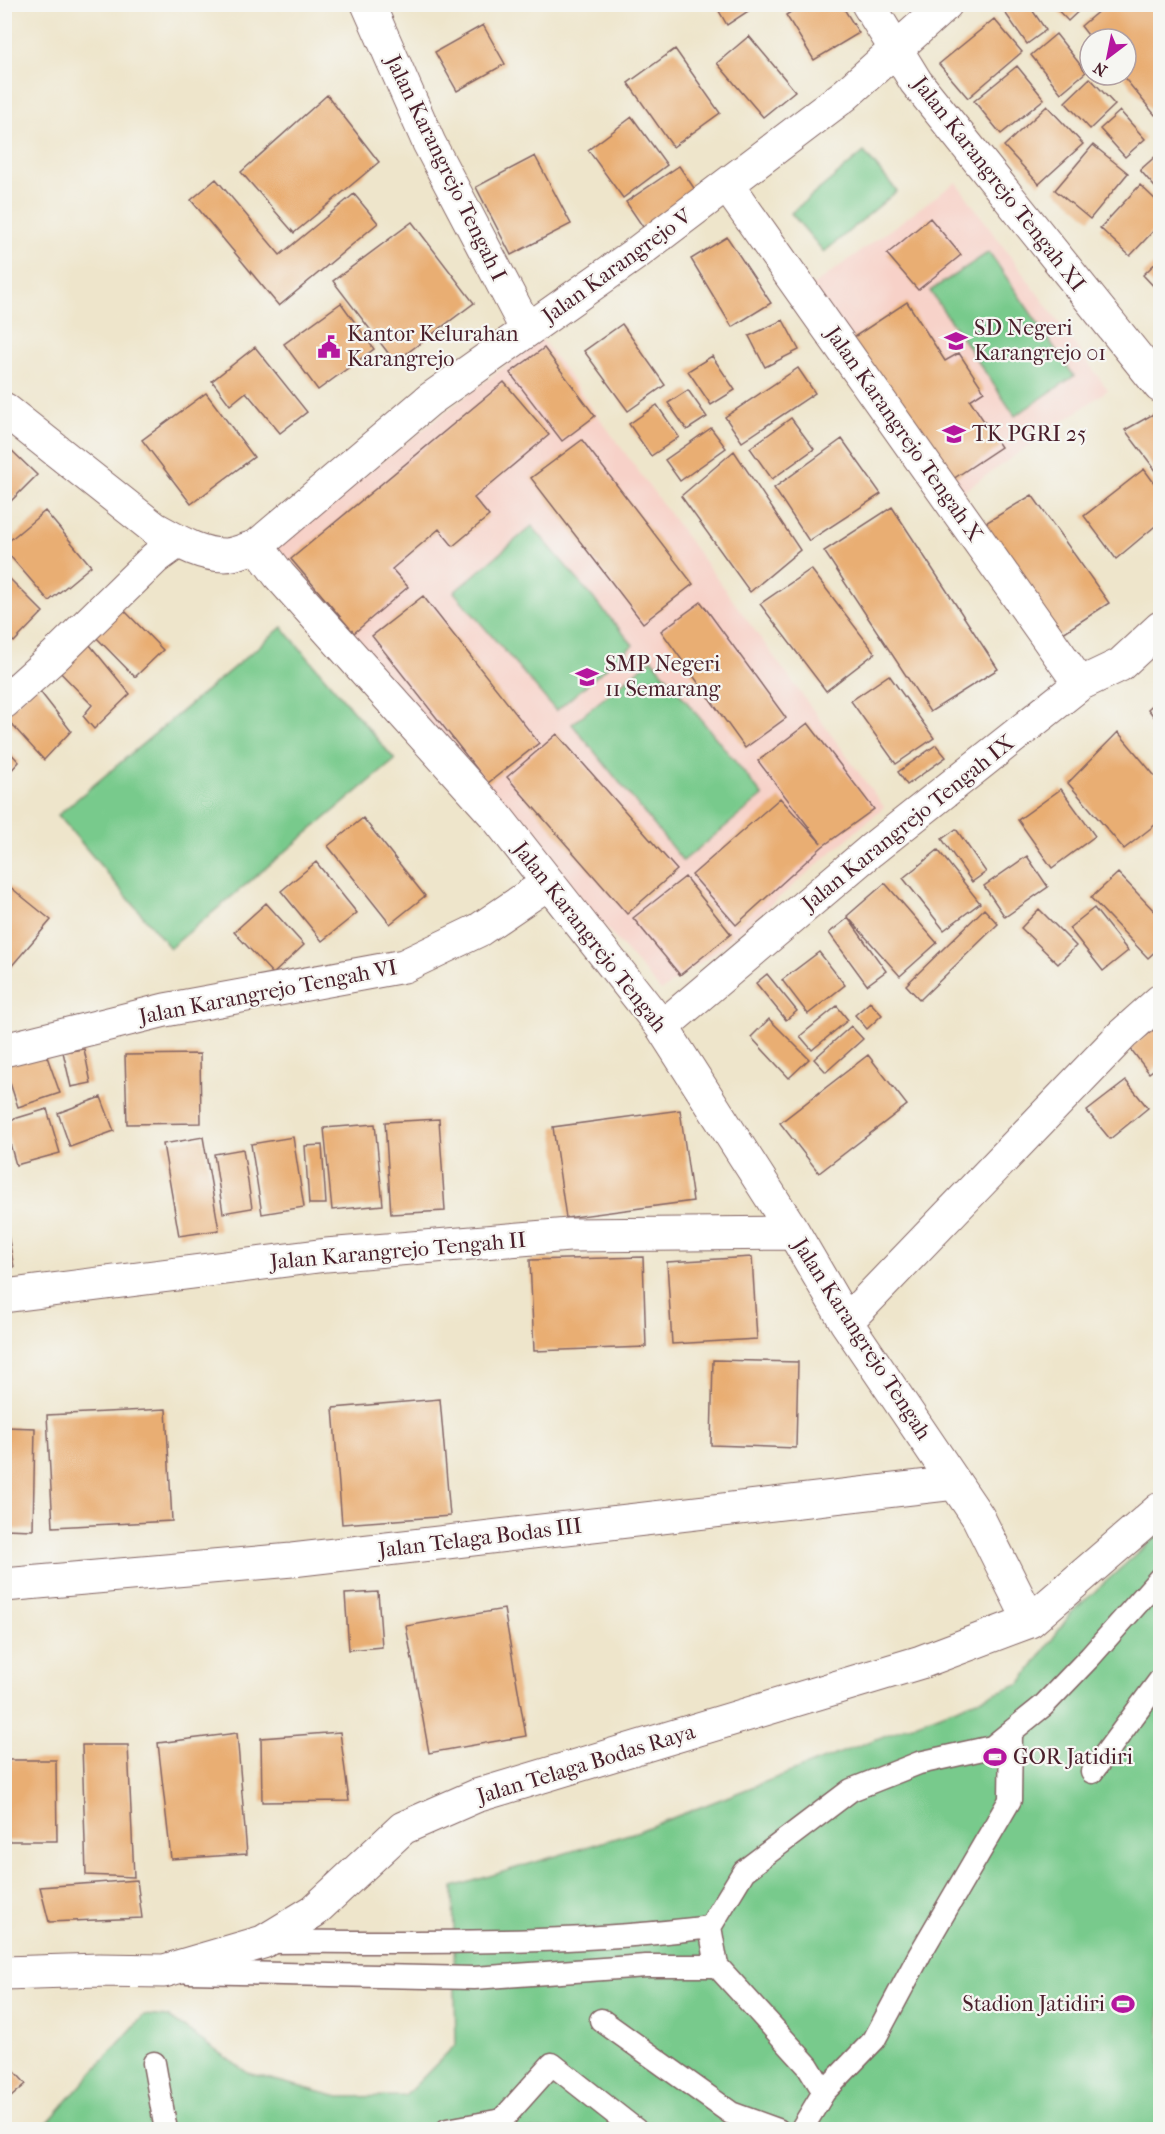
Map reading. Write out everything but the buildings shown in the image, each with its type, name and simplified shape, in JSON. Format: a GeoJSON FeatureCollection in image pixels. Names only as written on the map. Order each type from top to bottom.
{"type":"FeatureCollection","features":[{"type":"Feature","properties":{"kind":"street","name":"Jalan Karangrejo Tengah I"},"geometry":{"type":"LineString","coordinates":[[368,4],[429,143],[527,330]]}},
{"type":"Feature","properties":{"kind":"street","name":"Jalan Karangrejo Tengah XI"},"geometry":{"type":"LineString","coordinates":[[868,4],[916,82],[1161,386]]}},
{"type":"Feature","properties":{"kind":"street","name":"Jalan Karangrejo V"},"geometry":{"type":"LineString","coordinates":[[257,546],[429,400],[638,252],[845,95],[946,4]]}},
{"type":"Feature","properties":{"kind":"street","name":"Jalan Karangrejo Tengah X"},"geometry":{"type":"LineString","coordinates":[[728,184],[1080,684]]}},
{"type":"Feature","properties":{"kind":"street"},"geometry":{"type":"LineString","coordinates":[[4,409],[154,528],[177,542],[203,552],[226,556],[257,546]]}},
{"type":"Feature","properties":{"kind":"street"},"geometry":{"type":"LineString","coordinates":[[4,702],[55,657],[155,558],[177,542]]}},
{"type":"Feature","properties":{"kind":"street","name":"Jalan Karangrejo Tengah"},"geometry":{"type":"LineString","coordinates":[[257,546],[357,663],[495,815],[662,1027],[794,1233],[846,1322],[978,1517],[1030,1621]]}},
{"type":"Feature","properties":{"kind":"street","name":"Jalan Karangrejo Tengah IX"},"geometry":{"type":"LineString","coordinates":[[662,1027],[870,852],[1080,684],[1120,665],[1161,628]]}},
{"type":"Feature","properties":{"kind":"street","name":"Jalan Karangrejo Tengah VI"},"geometry":{"type":"LineString","coordinates":[[4,1050],[165,1010],[404,966],[478,930],[548,883]]}},
{"type":"Feature","properties":{"kind":"street"},"geometry":{"type":"LineString","coordinates":[[846,1322],[1122,1035],[1161,1001]]}},
{"type":"Feature","properties":{"kind":"street","name":"Jalan Karangrejo Tengah II"},"geometry":{"type":"LineString","coordinates":[[4,1296],[326,1255],[569,1235],[794,1233]]}},
{"type":"Feature","properties":{"kind":"street","name":"Jalan Telaga Bodas III"},"geometry":{"type":"LineString","coordinates":[[4,1585],[292,1560],[956,1483]]}},
{"type":"Feature","properties":{"kind":"street","name":"Jalan Telaga Bodas Raya"},"geometry":{"type":"LineString","coordinates":[[4,1973],[99,1970],[164,1971],[263,1941],[314,1911],[403,1828],[476,1796],[921,1662],[1030,1621],[1161,1509]]}},
{"type":"Feature","properties":{"kind":"lane"},"geometry":{"type":"LineString","coordinates":[[824,2092],[808,2066],[717,1966],[710,1927],[744,1871],[851,1790],[919,1763],[992,1747],[1051,1698],[1161,1578]]}},
{"type":"Feature","properties":{"kind":"lane"},"geometry":{"type":"LineString","coordinates":[[1092,1772],[1161,1680]]}},
{"type":"Feature","properties":{"kind":"lane"},"geometry":{"type":"LineString","coordinates":[[801,2130],[824,2092],[874,2040],[920,1954],[1010,1800],[1011,1731]]}},
{"type":"Feature","properties":{"kind":"lane"},"geometry":{"type":"LineString","coordinates":[[263,1941],[478,1941],[646,1935],[710,1927]]}},
{"type":"Feature","properties":{"kind":"lane"},"geometry":{"type":"LineString","coordinates":[[164,1971],[474,1978],[646,1966],[717,1966]]}},
{"type":"Feature","properties":{"kind":"lane"},"geometry":{"type":"LineString","coordinates":[[601,2020],[731,2113],[778,2130]]}},
{"type":"Feature","properties":{"kind":"lane"},"geometry":{"type":"LineString","coordinates":[[154,2063],[166,2130]]}},
{"type":"Feature","properties":{"kind":"lane"},"geometry":{"type":"LineString","coordinates":[[447,2130],[509,2125],[552,2064],[636,2130]]}},
{"type":"Feature","properties":{"kind":"shaded area","name":"SD Negeri Karangrejo 01"},"geometry":{"type":"Polygon","coordinates":[[[956,182],[1108,390],[954,498],[804,292],[956,182]]]}},
{"type":"Feature","properties":{"kind":"shaded area","name":"SMP Negeri 11 Semarang"},"geometry":{"type":"Polygon","coordinates":[[[541,338],[884,807],[718,950],[661,991],[272,547],[541,338]]]}},
{"type":"Feature","properties":{"kind":"green space"},"geometry":{"type":"Polygon","coordinates":[[[864,152],[897,191],[824,252],[791,213],[864,152]]]}},
{"type":"Feature","properties":{"kind":"green space"},"geometry":{"type":"Polygon","coordinates":[[[989,252],[1074,376],[1015,416],[930,291],[989,252]]]}},
{"type":"Feature","properties":{"kind":"green space"},"geometry":{"type":"Polygon","coordinates":[[[532,526],[633,645],[556,711],[454,592],[532,526]]]}},
{"type":"Feature","properties":{"kind":"green space"},"geometry":{"type":"Polygon","coordinates":[[[282,627],[395,760],[170,948],[58,815],[282,627]]]}},
{"type":"Feature","properties":{"kind":"green space"},"geometry":{"type":"Polygon","coordinates":[[[652,659],[763,796],[683,861],[572,724],[652,659]]]}},
{"type":"Feature","properties":{"kind":"green space","name":"GOR Jatidiri"},"geometry":{"type":"Polygon","coordinates":[[[1160,1533],[1160,2129],[41,2130],[144,2015],[168,2017],[248,2073],[339,2097],[405,2096],[456,2044],[453,1887],[636,1832],[1021,1683],[1071,1613],[1160,1533]]]}},
{"type":"Feature","properties":{"kind":"place","name":"SD Negeri Karangrejo 01"},"geometry":{"type":"Point","coordinates":[956,341]}},
{"type":"Feature","properties":{"kind":"place","name":"Kantor Kelurahan Karangrejo"},"geometry":{"type":"Point","coordinates":[329,347]}},
{"type":"Feature","properties":{"kind":"place","name":"TK PGRI 25"},"geometry":{"type":"Point","coordinates":[954,434]}},
{"type":"Feature","properties":{"kind":"place","name":"SMP Negeri 11 Semarang"},"geometry":{"type":"Point","coordinates":[587,677]}},
{"type":"Feature","properties":{"kind":"place","name":"GOR Jatidiri"},"geometry":{"type":"Point","coordinates":[995,1757]}},
{"type":"Feature","properties":{"kind":"place","name":"Stadion Jatidiri"},"geometry":{"type":"Point","coordinates":[1123,2004]}}]}
